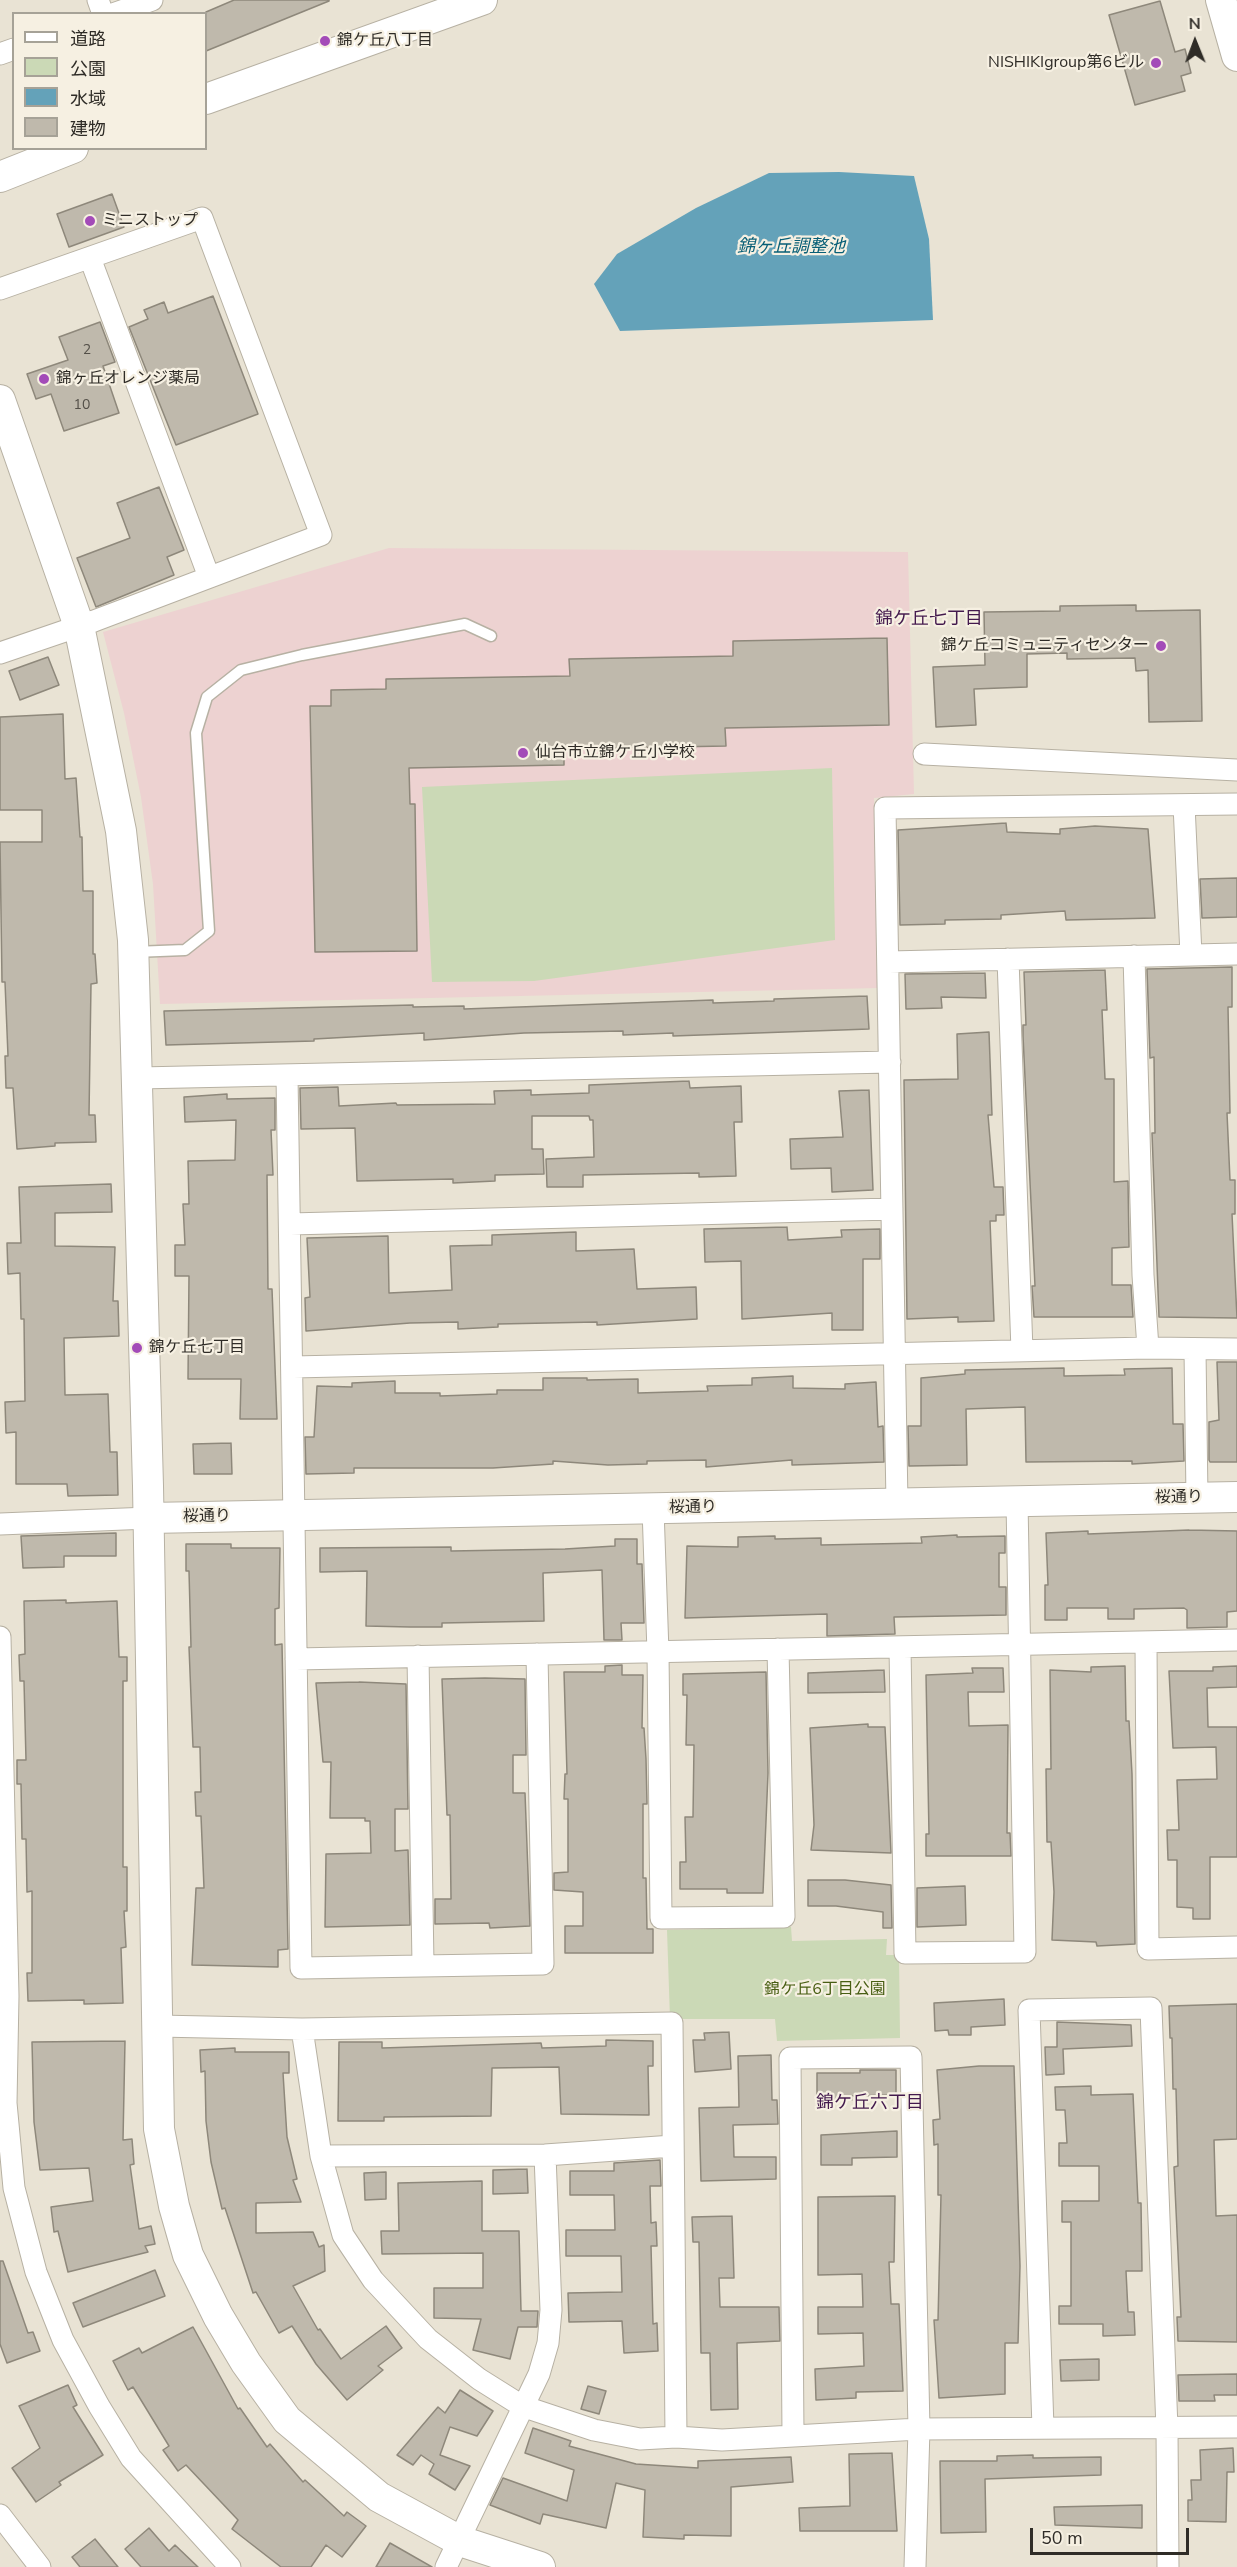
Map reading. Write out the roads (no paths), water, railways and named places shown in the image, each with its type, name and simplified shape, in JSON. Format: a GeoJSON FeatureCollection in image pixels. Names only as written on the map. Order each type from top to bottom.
{"type":"FeatureCollection","features":[{"type":"Feature","properties":{"kind":"street"},"geometry":{"type":"LineString","coordinates":[[119,12],[152,0]]}},
{"type":"Feature","properties":{"kind":"street"},"geometry":{"type":"LineString","coordinates":[[207,99],[482,0]]}},
{"type":"Feature","properties":{"kind":"street"},"geometry":{"type":"LineString","coordinates":[[1221,0],[1237,56]]}},
{"type":"Feature","properties":{"kind":"street"},"geometry":{"type":"LineString","coordinates":[[0,177],[67,150]]}},
{"type":"Feature","properties":{"kind":"street"},"geometry":{"type":"LineString","coordinates":[[0,289],[202,218],[321,535],[79,626],[0,653]]}},
{"type":"Feature","properties":{"kind":"street"},"geometry":{"type":"LineString","coordinates":[[90,258],[209,577]]}},
{"type":"Feature","properties":{"kind":"street"},"geometry":{"type":"LineString","coordinates":[[0,400],[79,626],[121,831],[134,952],[149,1518],[152,1826],[159,2129],[174,2206],[188,2255],[218,2316],[246,2363],[287,2420],[379,2496],[460,2541],[540,2567]]}},
{"type":"Feature","properties":{"kind":"street"},"geometry":{"type":"LineString","coordinates":[[924,754],[1237,770]]}},
{"type":"Feature","properties":{"kind":"street"},"geometry":{"type":"LineString","coordinates":[[897,1503],[885,808],[1237,804]]}},
{"type":"Feature","properties":{"kind":"street"},"geometry":{"type":"LineString","coordinates":[[1184,805],[1191,955]]}},
{"type":"Feature","properties":{"kind":"street"},"geometry":{"type":"LineString","coordinates":[[889,962],[1237,954]]}},
{"type":"Feature","properties":{"kind":"street"},"geometry":{"type":"LineString","coordinates":[[1134,956],[1143,1275],[1148,1348]]}},
{"type":"Feature","properties":{"kind":"street"},"geometry":{"type":"LineString","coordinates":[[1008,959],[1022,1351]]}},
{"type":"Feature","properties":{"kind":"street"},"geometry":{"type":"LineString","coordinates":[[139,1078],[890,1062]]}},
{"type":"Feature","properties":{"kind":"street"},"geometry":{"type":"LineString","coordinates":[[287,1076],[301,1968],[543,1964],[537,1654]]}},
{"type":"Feature","properties":{"kind":"street"},"geometry":{"type":"LineString","coordinates":[[290,1224],[892,1209]]}},
{"type":"Feature","properties":{"kind":"street"},"geometry":{"type":"LineString","coordinates":[[293,1367],[1148,1348],[1237,1349]]}},
{"type":"Feature","properties":{"kind":"street"},"geometry":{"type":"LineString","coordinates":[[1194,1350],[1197,1498]]}},
{"type":"Feature","properties":{"kind":"street","name":"桜通り"},"geometry":{"type":"LineString","coordinates":[[149,1518],[1237,1497]]}},
{"type":"Feature","properties":{"kind":"street"},"geometry":{"type":"LineString","coordinates":[[900,1647],[905,1953],[1025,1952],[1017,1501]]}},
{"type":"Feature","properties":{"kind":"street"},"geometry":{"type":"LineString","coordinates":[[653,1509],[658,1652],[661,1918],[784,1917],[778,1650]]}},
{"type":"Feature","properties":{"kind":"street"},"geometry":{"type":"LineString","coordinates":[[0,1524],[149,1518]]}},
{"type":"Feature","properties":{"kind":"street"},"geometry":{"type":"LineString","coordinates":[[0,1637],[8,1996],[6,2103],[14,2188],[36,2272],[63,2340],[99,2406],[131,2458],[230,2567]]}},
{"type":"Feature","properties":{"kind":"street"},"geometry":{"type":"LineString","coordinates":[[296,1659],[1237,1640]]}},
{"type":"Feature","properties":{"kind":"street"},"geometry":{"type":"LineString","coordinates":[[1146,1642],[1148,1949],[1237,1947]]}},
{"type":"Feature","properties":{"kind":"street"},"geometry":{"type":"LineString","coordinates":[[418,1656],[423,1965]]}},
{"type":"Feature","properties":{"kind":"street"},"geometry":{"type":"LineString","coordinates":[[1043,2428],[1029,2010],[1151,2008],[1167,2429],[1168,2567]]}},
{"type":"Feature","properties":{"kind":"street"},"geometry":{"type":"LineString","coordinates":[[158,2026],[302,2029],[672,2023],[676,2437]]}},
{"type":"Feature","properties":{"kind":"street"},"geometry":{"type":"LineString","coordinates":[[302,2029],[321,2156],[343,2235],[373,2280],[428,2339],[478,2379],[522,2406],[616,2436],[640,2439],[676,2437],[722,2440],[919,2429],[1237,2427]]}},
{"type":"Feature","properties":{"kind":"street"},"geometry":{"type":"LineString","coordinates":[[793,2435],[790,2058],[911,2057],[919,2429],[915,2567]]}},
{"type":"Feature","properties":{"kind":"street"},"geometry":{"type":"LineString","coordinates":[[321,2156],[545,2155],[673,2146]]}},
{"type":"Feature","properties":{"kind":"street"},"geometry":{"type":"LineString","coordinates":[[446,2567],[539,2374],[548,2343],[551,2310],[545,2155]]}},
{"type":"Feature","properties":{"kind":"street"},"geometry":{"type":"LineString","coordinates":[[0,2515],[40,2567]]}},
{"type":"Feature","properties":{"kind":"lane"},"geometry":{"type":"LineString","coordinates":[[134,952],[185,950],[209,931],[196,733],[207,697],[242,670],[302,656],[465,624],[491,636]]}},
{"type":"Feature","properties":{"kind":"water","name":"錦ヶ丘調整池"},"geometry":{"type":"Polygon","coordinates":[[[839,172],[914,176],[929,239],[933,320],[620,331],[594,284],[617,254],[696,208],[769,173],[839,172]]]}},
{"type":"Feature","properties":{"kind":"place","name":"錦ケ丘八丁目"},"geometry":{"type":"Point","coordinates":[325,41]}},
{"type":"Feature","properties":{"kind":"place","name":"NISHIKIgroup第6ビル"},"geometry":{"type":"Point","coordinates":[1156,63]}},
{"type":"Feature","properties":{"kind":"place","name":"ミニストップ"},"geometry":{"type":"Point","coordinates":[90,221]}},
{"type":"Feature","properties":{"kind":"place","name":"錦ヶ丘オレンジ薬局"},"geometry":{"type":"Point","coordinates":[44,379]}},
{"type":"Feature","properties":{"kind":"place","name":"錦ケ丘コミュニティセンター"},"geometry":{"type":"Point","coordinates":[1161,646]}},
{"type":"Feature","properties":{"kind":"place","name":"仙台市立錦ケ丘小学校"},"geometry":{"type":"Point","coordinates":[523,753]}},
{"type":"Feature","properties":{"kind":"place","name":"錦ケ丘七丁目"},"geometry":{"type":"Point","coordinates":[137,1348]}},
{"type":"Feature","properties":{"kind":"district","name":"錦ケ丘七丁目"},"geometry":{"type":"Point","coordinates":[929,620]}},
{"type":"Feature","properties":{"kind":"district","name":"錦ケ丘六丁目"},"geometry":{"type":"Point","coordinates":[870,2104]}},
{"type":"Feature","properties":{"kind":"park label","name":"錦ケ丘6丁目公園"},"geometry":{"type":"Point","coordinates":[825,1990]}}]}
